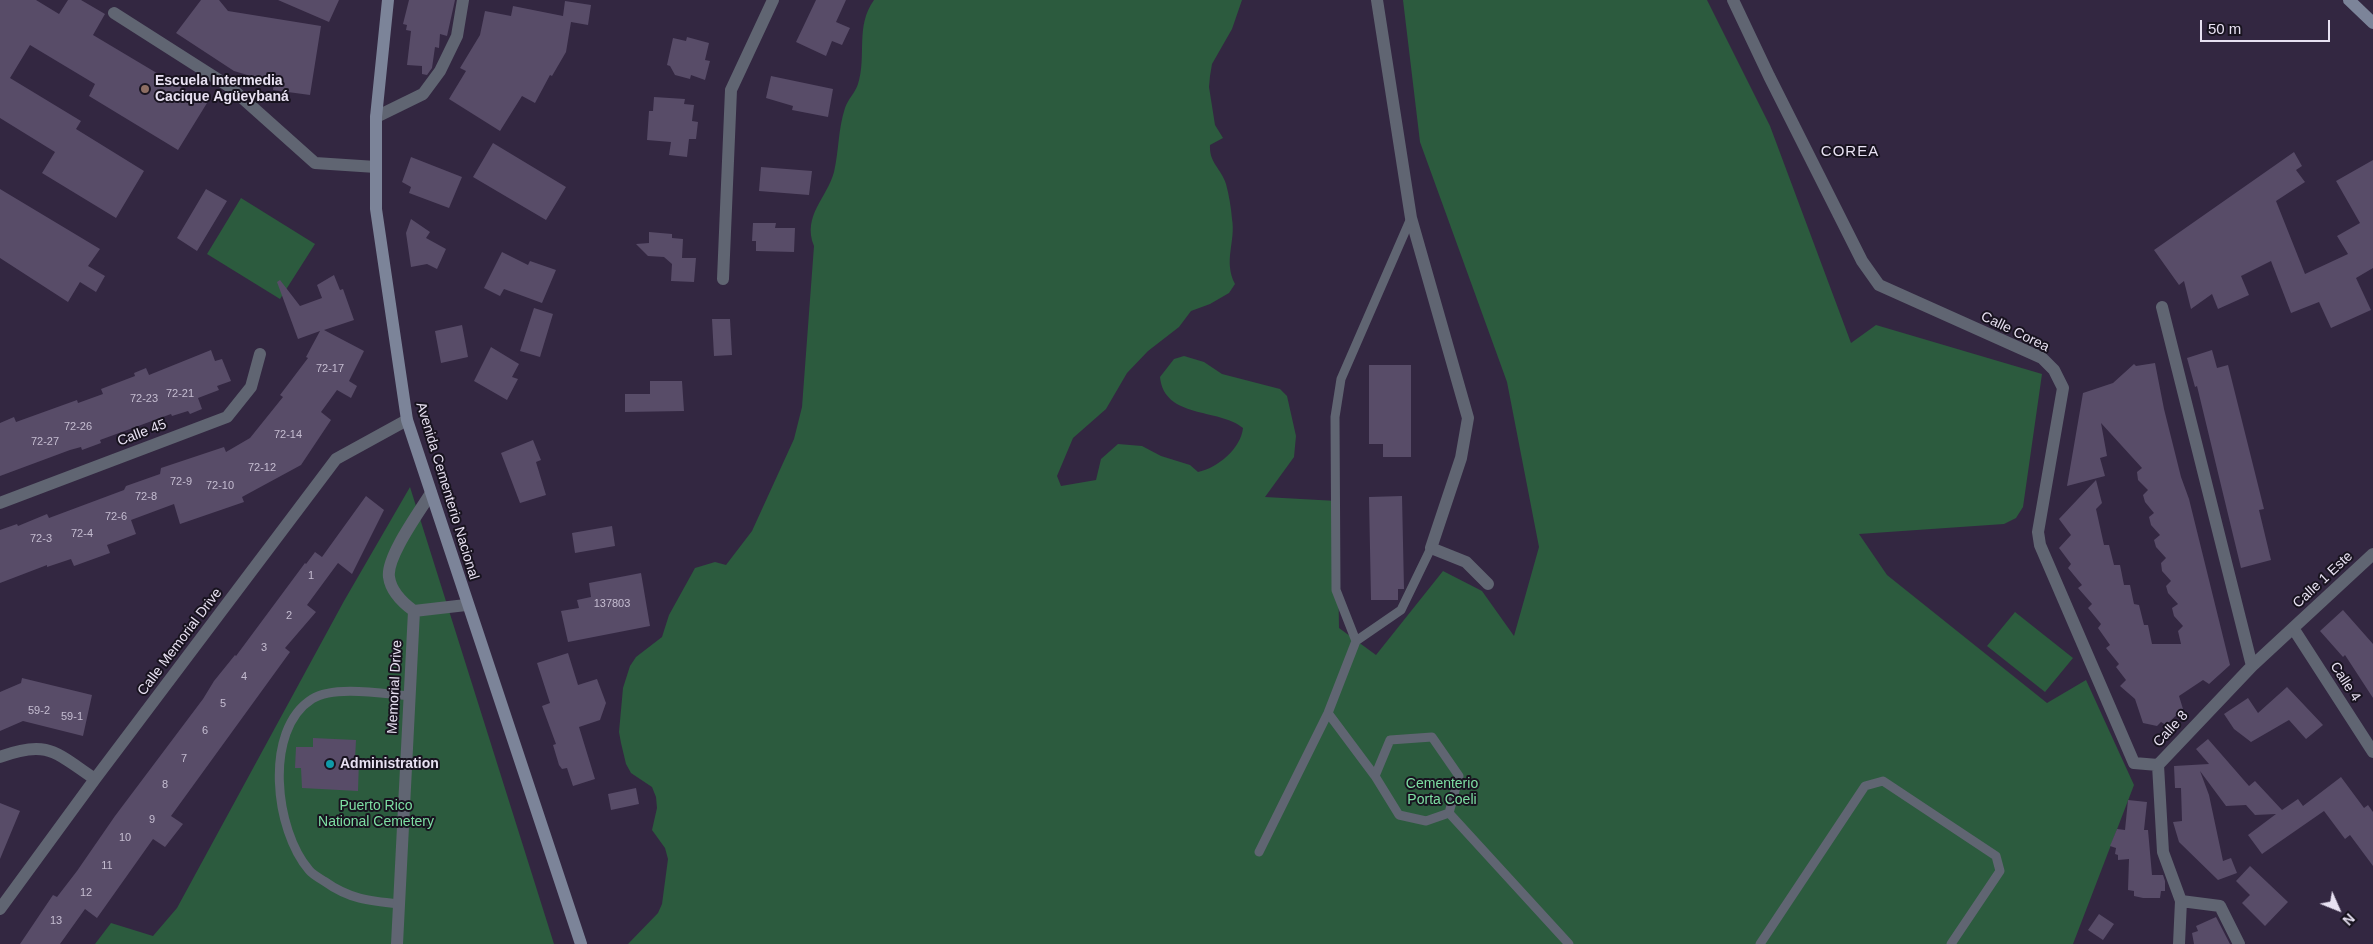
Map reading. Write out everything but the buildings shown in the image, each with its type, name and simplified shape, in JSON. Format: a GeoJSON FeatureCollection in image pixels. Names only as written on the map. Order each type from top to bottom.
{"type":"FeatureCollection","features":[{"type":"Feature","properties":{"kind":"street","name":"Avenida Cementerio Nacional"},"geometry":{"type":"LineString","coordinates":[[388,0],[376,116],[376,209],[407,420],[466,605],[581,944]]}},
{"type":"Feature","properties":{"kind":"street"},"geometry":{"type":"LineString","coordinates":[[376,116],[423,94],[440,71],[456,36],[463,0]]}},
{"type":"Feature","properties":{"kind":"street"},"geometry":{"type":"LineString","coordinates":[[723,280],[732,90],[773,0]]}},
{"type":"Feature","properties":{"kind":"street"},"geometry":{"type":"LineString","coordinates":[[1378,0],[1411,218],[1468,418],[1461,458],[1431,548],[1466,562],[1488,584]]}},
{"type":"Feature","properties":{"kind":"street","name":"Calle Corea"},"geometry":{"type":"LineString","coordinates":[[1733,0],[1769,76],[1858,252],[1879,285],[2042,358],[2054,370],[2063,388],[2038,532],[2040,545],[2134,763],[2158,765]]}},
{"type":"Feature","properties":{"kind":"street"},"geometry":{"type":"LineString","coordinates":[[2350,0],[2373,24]]}},
{"type":"Feature","properties":{"kind":"street"},"geometry":{"type":"LineString","coordinates":[[114,13],[230,87],[315,163],[352,167],[376,167]]}},
{"type":"Feature","properties":{"kind":"street"},"geometry":{"type":"LineString","coordinates":[[2162,306],[2252,666]]}},
{"type":"Feature","properties":{"kind":"street","name":"Calle 45"},"geometry":{"type":"LineString","coordinates":[[0,503],[227,417],[251,387],[260,354]]}},
{"type":"Feature","properties":{"kind":"street","name":"Calle Memorial Drive"},"geometry":{"type":"LineString","coordinates":[[0,909],[95,779],[336,459],[407,420]]}},
{"type":"Feature","properties":{"kind":"street"},"geometry":{"type":"LineString","coordinates":[[431,493],[392,558],[388,576],[394,592],[403,603],[414,611],[466,605]]}},
{"type":"Feature","properties":{"kind":"street","name":"Calle 1 Este"},"geometry":{"type":"LineString","coordinates":[[2293,628],[2373,554]]}},
{"type":"Feature","properties":{"kind":"street","name":"Memorial Drive"},"geometry":{"type":"LineString","coordinates":[[397,944],[414,611]]}},
{"type":"Feature","properties":{"kind":"street","name":"Calle 8"},"geometry":{"type":"LineString","coordinates":[[2179,944],[2181,901],[2163,852],[2158,765],[2252,666],[2293,628]]}},
{"type":"Feature","properties":{"kind":"street","name":"Calle 4"},"geometry":{"type":"LineString","coordinates":[[2293,628],[2373,752]]}},
{"type":"Feature","properties":{"kind":"street"},"geometry":{"type":"LineString","coordinates":[[0,757],[24,748],[53,750],[95,779]]}},
{"type":"Feature","properties":{"kind":"street"},"geometry":{"type":"LineString","coordinates":[[2181,901],[2220,906],[2239,944]]}},
{"type":"Feature","properties":{"kind":"lane"},"geometry":{"type":"LineString","coordinates":[[1356,641],[1336,590],[1335,417],[1341,379],[1411,218]]}},
{"type":"Feature","properties":{"kind":"lane"},"geometry":{"type":"LineString","coordinates":[[1259,852],[1328,713],[1356,641],[1401,610],[1431,548]]}},
{"type":"Feature","properties":{"kind":"lane"},"geometry":{"type":"LineString","coordinates":[[399,904],[367,901],[341,894],[309,870],[290,839],[280,802],[280,764],[286,736],[295,716],[313,699],[337,692],[410,696]]}},
{"type":"Feature","properties":{"kind":"lane"},"geometry":{"type":"LineString","coordinates":[[1328,713],[1375,776],[1399,815],[1426,821],[1449,813]]}},
{"type":"Feature","properties":{"kind":"lane"},"geometry":{"type":"LineString","coordinates":[[1375,776],[1390,740],[1432,738],[1459,776],[1449,813]]}},
{"type":"Feature","properties":{"kind":"lane"},"geometry":{"type":"LineString","coordinates":[[1760,944],[1866,786],[1883,781],[1996,856],[2000,871],[1951,944]]}},
{"type":"Feature","properties":{"kind":"lane"},"geometry":{"type":"LineString","coordinates":[[1449,813],[1569,944]]}},
{"type":"Feature","properties":{"kind":"green space","name":"Cementerio Porta Coeli"},"geometry":{"type":"Polygon","coordinates":[[[874,0],[1242,0],[1232,29],[1212,64],[1209,87],[1215,125],[1223,138],[1210,145],[1210,151],[1213,161],[1224,178],[1229,197],[1233,227],[1230,267],[1235,284],[1229,293],[1210,304],[1191,311],[1179,327],[1148,351],[1127,373],[1106,409],[1073,438],[1057,476],[1061,486],[1096,480],[1101,459],[1118,444],[1142,446],[1161,456],[1190,465],[1198,472],[1220,462],[1233,450],[1238,443],[1243,428],[1220,417],[1182,406],[1171,400],[1164,390],[1160,377],[1174,359],[1184,356],[1204,362],[1222,374],[1280,389],[1287,396],[1296,436],[1294,457],[1265,497],[1337,501],[1339,628],[1376,655],[1443,571],[1482,591],[1514,636],[1539,547],[1507,382],[1420,142],[1403,0],[1707,0],[1770,126],[1851,343],[1876,325],[2042,374],[2023,507],[2016,518],[2004,524],[1859,534],[1887,575],[2047,703],[2086,680],[2134,785],[2073,944],[628,944],[658,913],[662,904],[668,859],[665,848],[652,830],[657,808],[656,797],[652,787],[631,773],[626,764],[619,732],[623,688],[630,666],[636,657],[662,637],[669,615],[695,568],[715,562],[726,565],[752,531],[794,439],[802,407],[814,246],[811,225],[813,216],[834,172],[846,105],[858,84],[862,63],[865,20],[874,0]]]}},
{"type":"Feature","properties":{"kind":"green space"},"geometry":{"type":"Polygon","coordinates":[[[241,198],[315,244],[280,299],[207,254],[241,198]]]}},
{"type":"Feature","properties":{"kind":"green space","name":"Puerto Rico National Cemetery"},"geometry":{"type":"Polygon","coordinates":[[[410,487],[554,944],[95,944],[111,923],[153,936],[177,908],[344,601],[410,487]]]}},
{"type":"Feature","properties":{"kind":"green space"},"geometry":{"type":"Polygon","coordinates":[[[2015,612],[2073,658],[2045,692],[1987,646],[2015,612]]]}},
{"type":"Feature","properties":{"kind":"place","name":"Escuela Intermedia Cacique Agüeybaná"},"geometry":{"type":"Point","coordinates":[145,89]}},
{"type":"Feature","properties":{"kind":"place","name":"Administration"},"geometry":{"type":"Point","coordinates":[330,764]}},
{"type":"Feature","properties":{"kind":"district","name":"COREA"},"geometry":{"type":"Point","coordinates":[1850,152]}}]}
